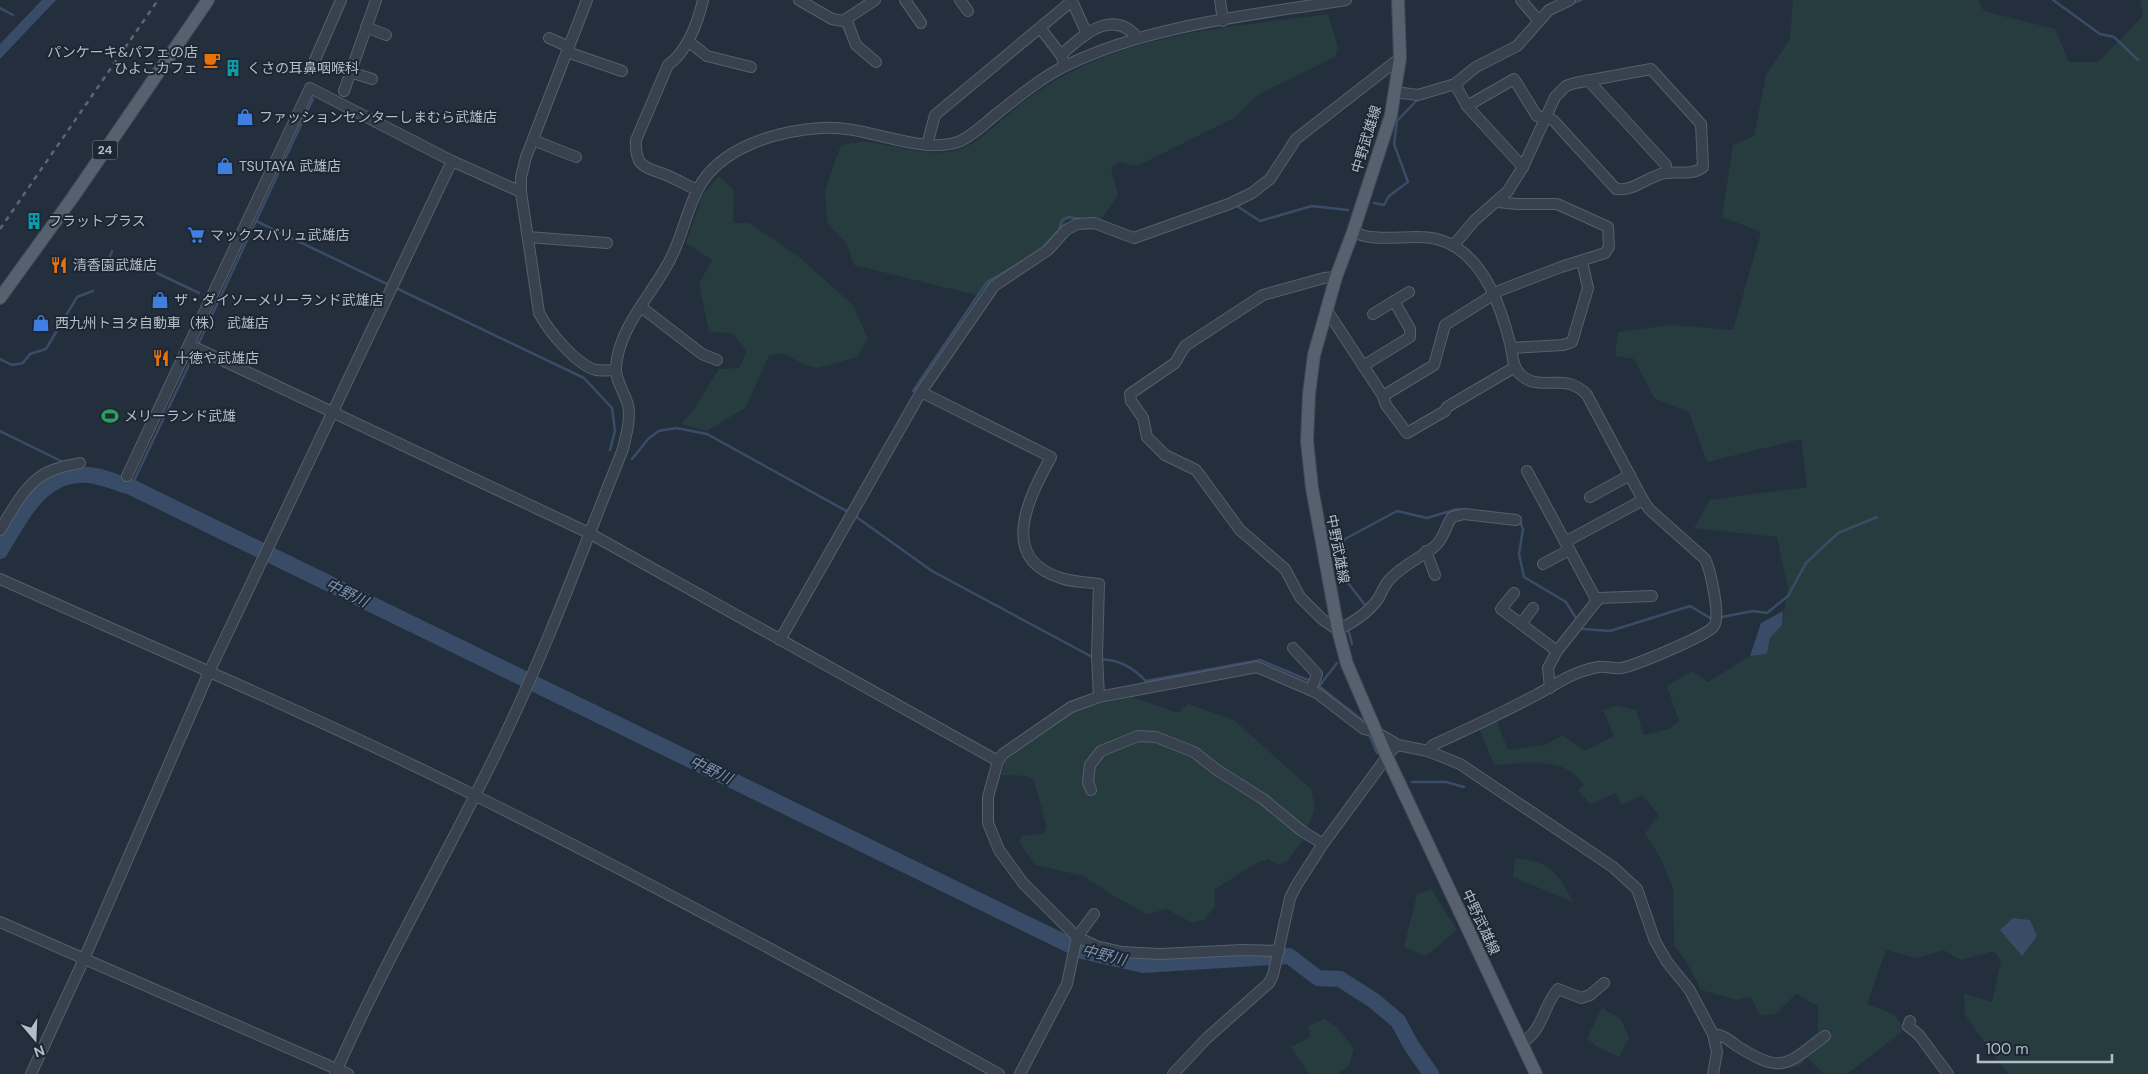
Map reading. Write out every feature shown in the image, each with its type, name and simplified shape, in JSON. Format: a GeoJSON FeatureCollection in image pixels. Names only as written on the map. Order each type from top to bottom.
{"type":"FeatureCollection","features":[{"type":"Feature","properties":{"kind":"main road","name":"24"},"geometry":{"type":"LineString","coordinates":[[0,298],[73,197],[208,0]]}},
{"type":"Feature","properties":{"kind":"main road","name":"中野武雄線"},"geometry":{"type":"LineString","coordinates":[[1398,0],[1400,58],[1390,115],[1353,232],[1336,277],[1314,355],[1309,394],[1307,441],[1312,488],[1338,630],[1347,664],[1370,730],[1387,758],[1536,1074]]}},
{"type":"Feature","properties":{"kind":"street"},"geometry":{"type":"LineString","coordinates":[[311,69],[341,0]]}},
{"type":"Feature","properties":{"kind":"street"},"geometry":{"type":"LineString","coordinates":[[344,90],[376,0]]}},
{"type":"Feature","properties":{"kind":"street"},"geometry":{"type":"LineString","coordinates":[[587,0],[533,140],[521,177],[521,192],[540,313],[546,325],[579,361],[596,370],[616,370]]}},
{"type":"Feature","properties":{"kind":"street"},"geometry":{"type":"LineString","coordinates":[[697,190],[660,173],[651,172],[640,164],[635,151],[636,140],[668,65],[677,59],[688,41],[703,0]]}},
{"type":"Feature","properties":{"kind":"street"},"geometry":{"type":"LineString","coordinates":[[800,0],[832,19],[843,21],[875,0]]}},
{"type":"Feature","properties":{"kind":"street"},"geometry":{"type":"LineString","coordinates":[[905,0],[921,23]]}},
{"type":"Feature","properties":{"kind":"street"},"geometry":{"type":"LineString","coordinates":[[960,0],[968,11]]}},
{"type":"Feature","properties":{"kind":"street"},"geometry":{"type":"LineString","coordinates":[[1220,0],[1224,20]]}},
{"type":"Feature","properties":{"kind":"street"},"geometry":{"type":"LineString","coordinates":[[336,1071],[363,1014],[475,795],[533,674],[623,449],[628,430],[628,407],[616,370],[622,337],[667,266],[678,244],[697,190],[709,173],[733,153],[797,129],[833,127],[927,145],[944,145],[960,141],[1032,87],[1065,66],[1103,49],[1138,38],[1224,20],[1346,0]]}},
{"type":"Feature","properties":{"kind":"street"},"geometry":{"type":"LineString","coordinates":[[1521,0],[1538,20]]}},
{"type":"Feature","properties":{"kind":"street"},"geometry":{"type":"LineString","coordinates":[[1395,92],[1418,95],[1455,84],[1476,67],[1518,46],[1525,40],[1538,20],[1549,10],[1570,0]]}},
{"type":"Feature","properties":{"kind":"street"},"geometry":{"type":"LineString","coordinates":[[927,145],[935,115],[1041,29],[1072,1],[1086,32]]}},
{"type":"Feature","properties":{"kind":"street"},"geometry":{"type":"LineString","coordinates":[[846,19],[856,45],[876,62]]}},
{"type":"Feature","properties":{"kind":"street"},"geometry":{"type":"LineString","coordinates":[[1061,55],[1086,32],[1100,27],[1115,25],[1130,28],[1138,38]]}},
{"type":"Feature","properties":{"kind":"street"},"geometry":{"type":"LineString","coordinates":[[366,27],[386,35]]}},
{"type":"Feature","properties":{"kind":"street"},"geometry":{"type":"LineString","coordinates":[[1041,29],[1061,55],[1065,66]]}},
{"type":"Feature","properties":{"kind":"street"},"geometry":{"type":"LineString","coordinates":[[549,38],[568,50],[622,71]]}},
{"type":"Feature","properties":{"kind":"street"},"geometry":{"type":"LineString","coordinates":[[688,41],[707,56],[751,67]]}},
{"type":"Feature","properties":{"kind":"street"},"geometry":{"type":"LineString","coordinates":[[780,640],[921,392],[994,286],[1048,250],[1066,230],[1077,224],[1094,223],[1138,236],[1228,204],[1252,193],[1270,179],[1296,139],[1400,58]]}},
{"type":"Feature","properties":{"kind":"street"},"geometry":{"type":"LineString","coordinates":[[1453,246],[1474,221],[1498,202],[1508,191],[1523,167],[1546,119],[1555,97],[1566,86],[1588,80],[1651,69],[1701,124],[1703,167],[1698,171],[1666,173],[1624,190],[1616,189],[1553,120],[1546,119],[1537,116],[1514,79],[1467,106]]}},
{"type":"Feature","properties":{"kind":"street"},"geometry":{"type":"LineString","coordinates":[[350,72],[372,79]]}},
{"type":"Feature","properties":{"kind":"street"},"geometry":{"type":"LineString","coordinates":[[1588,80],[1666,165],[1666,173]]}},
{"type":"Feature","properties":{"kind":"street"},"geometry":{"type":"LineString","coordinates":[[1455,84],[1467,106],[1523,167]]}},
{"type":"Feature","properties":{"kind":"street"},"geometry":{"type":"LineString","coordinates":[[127,476],[310,88],[452,161],[521,192]]}},
{"type":"Feature","properties":{"kind":"street"},"geometry":{"type":"LineString","coordinates":[[533,140],[576,157]]}},
{"type":"Feature","properties":{"kind":"street"},"geometry":{"type":"LineString","coordinates":[[31,1074],[84,959],[209,672],[452,161]]}},
{"type":"Feature","properties":{"kind":"street"},"geometry":{"type":"LineString","coordinates":[[1383,396],[1434,365],[1445,324],[1494,294],[1561,267],[1606,253],[1609,247],[1608,227],[1557,204],[1498,202]]}},
{"type":"Feature","properties":{"kind":"street"},"geometry":{"type":"LineString","coordinates":[[1353,232],[1370,237],[1420,236],[1453,246],[1467,257],[1480,272],[1494,294],[1504,320],[1515,367],[1521,376],[1533,382],[1571,383],[1580,387],[1587,395],[1643,500],[1650,509],[1704,559],[1709,567],[1713,588],[1716,618],[1714,626],[1706,633],[1672,647],[1656,657],[1621,668],[1598,667],[1578,673],[1433,745],[1428,751]]}},
{"type":"Feature","properties":{"kind":"street"},"geometry":{"type":"LineString","coordinates":[[528,238],[607,243]]}},
{"type":"Feature","properties":{"kind":"street"},"geometry":{"type":"LineString","coordinates":[[1511,348],[1563,345],[1572,342],[1588,288],[1582,261]]}},
{"type":"Feature","properties":{"kind":"street"},"geometry":{"type":"LineString","coordinates":[[1336,277],[1324,278],[1263,295],[1185,346],[1176,363],[1130,394],[1131,401],[1142,418],[1147,437],[1165,455],[1196,470],[1240,530],[1285,569],[1300,597],[1338,630],[1363,614],[1378,599],[1388,580],[1405,565],[1435,546],[1443,537],[1446,525],[1452,517],[1464,514],[1516,520]]}},
{"type":"Feature","properties":{"kind":"street"},"geometry":{"type":"LineString","coordinates":[[1373,314],[1409,292]]}},
{"type":"Feature","properties":{"kind":"street"},"geometry":{"type":"LineString","coordinates":[[1363,366],[1410,337],[1410,329],[1394,301]]}},
{"type":"Feature","properties":{"kind":"street"},"geometry":{"type":"LineString","coordinates":[[641,307],[702,354],[717,360]]}},
{"type":"Feature","properties":{"kind":"street"},"geometry":{"type":"LineString","coordinates":[[1326,309],[1383,396],[1386,405],[1407,432],[1445,412],[1447,407],[1515,367]]}},
{"type":"Feature","properties":{"kind":"street"},"geometry":{"type":"LineString","coordinates":[[190,345],[589,533],[998,760]]}},
{"type":"Feature","properties":{"kind":"street"},"geometry":{"type":"LineString","coordinates":[[921,392],[1051,457],[1031,493],[1022,534],[1029,558],[1041,569],[1061,578],[1099,584],[1097,658],[1099,696]]}},
{"type":"Feature","properties":{"kind":"street"},"geometry":{"type":"LineString","coordinates":[[0,530],[24,492],[34,481],[53,470],[80,463]]}},
{"type":"Feature","properties":{"kind":"street"},"geometry":{"type":"LineString","coordinates":[[1526,471],[1597,601]]}},
{"type":"Feature","properties":{"kind":"street"},"geometry":{"type":"LineString","coordinates":[[1590,497],[1630,475]]}},
{"type":"Feature","properties":{"kind":"street"},"geometry":{"type":"LineString","coordinates":[[1543,564],[1567,546],[1643,500]]}},
{"type":"Feature","properties":{"kind":"street"},"geometry":{"type":"LineString","coordinates":[[1426,551],[1435,575]]}},
{"type":"Feature","properties":{"kind":"street"},"geometry":{"type":"LineString","coordinates":[[0,579],[388,753],[475,795],[735,929],[999,1074]]}},
{"type":"Feature","properties":{"kind":"street"},"geometry":{"type":"LineString","coordinates":[[1514,593],[1502,609],[1557,651]]}},
{"type":"Feature","properties":{"kind":"street"},"geometry":{"type":"LineString","coordinates":[[1550,688],[1548,668],[1557,651],[1599,598],[1652,596]]}},
{"type":"Feature","properties":{"kind":"street"},"geometry":{"type":"LineString","coordinates":[[1521,624],[1533,608]]}},
{"type":"Feature","properties":{"kind":"street"},"geometry":{"type":"LineString","coordinates":[[1293,648],[1317,674],[1313,685]]}},
{"type":"Feature","properties":{"kind":"street"},"geometry":{"type":"LineString","coordinates":[[1279,951],[1242,950],[1160,954],[1122,952],[1096,946],[1077,937],[1023,883],[999,850],[988,823],[988,797],[998,760],[1003,754],[1071,706],[1099,696],[1257,667],[1313,685],[1317,693],[1370,730],[1398,745],[1428,751],[1460,764],[1613,866],[1628,879],[1642,898],[1655,941],[1667,962],[1689,990],[1714,1034],[1717,1052],[1712,1074]]}},
{"type":"Feature","properties":{"kind":"street"},"geometry":{"type":"LineString","coordinates":[[1091,790],[1088,782],[1090,765],[1101,751],[1138,736],[1156,737],[1194,752],[1217,770],[1263,799],[1302,831],[1323,844]]}},
{"type":"Feature","properties":{"kind":"street"},"geometry":{"type":"LineString","coordinates":[[1173,1074],[1207,1038],[1262,992],[1270,983],[1290,898],[1323,844],[1392,750],[1398,745]]}},
{"type":"Feature","properties":{"kind":"street"},"geometry":{"type":"LineString","coordinates":[[1020,1074],[1067,984],[1077,937],[1094,914]]}},
{"type":"Feature","properties":{"kind":"street"},"geometry":{"type":"LineString","coordinates":[[0,922],[336,1071],[348,1074]]}},
{"type":"Feature","properties":{"kind":"street"},"geometry":{"type":"LineString","coordinates":[[1522,1042],[1528,1040],[1558,989],[1581,998],[1590,995],[1604,983]]}},
{"type":"Feature","properties":{"kind":"street"},"geometry":{"type":"LineString","coordinates":[[1910,1021],[1908,1026],[1919,1035],[1948,1074]]}},
{"type":"Feature","properties":{"kind":"street"},"geometry":{"type":"LineString","coordinates":[[1714,1034],[1722,1034],[1758,1061],[1778,1066],[1790,1062],[1825,1036]]}},
{"type":"Feature","properties":{"kind":"green space"},"geometry":{"type":"Polygon","coordinates":[[[1978,0],[1984,11],[2055,29],[2069,62],[2098,62],[2143,16],[2140,0],[2148,0],[2148,1074],[2008,1074],[1965,1015],[1964,994],[1992,1002],[2001,961],[1994,951],[1961,960],[1943,950],[1917,958],[1886,950],[1867,1004],[1893,1014],[1905,1029],[1849,1073],[1824,1074],[1807,1058],[1799,1066],[1777,1070],[1772,1059],[1794,1053],[1818,1031],[1818,1006],[1796,994],[1775,1014],[1760,1016],[1751,997],[1736,1000],[1701,990],[1686,961],[1674,945],[1673,888],[1661,859],[1645,833],[1659,815],[1642,795],[1622,805],[1616,793],[1590,804],[1578,790],[1584,785],[1576,775],[1566,769],[1543,763],[1494,765],[1479,728],[1496,719],[1508,750],[1545,745],[1563,735],[1585,751],[1614,736],[1603,710],[1616,706],[1636,710],[1644,735],[1669,729],[1679,721],[1667,686],[1692,671],[1708,682],[1750,656],[1767,654],[1770,638],[1782,625],[1788,588],[1777,537],[1694,528],[1710,500],[1807,487],[1801,439],[1707,462],[1689,412],[1654,398],[1634,359],[1615,356],[1618,332],[1671,325],[1733,330],[1761,232],[1722,217],[1733,145],[1754,136],[1766,75],[1790,39],[1793,1],[1978,0]]]}},
{"type":"Feature","properties":{"kind":"green space"},"geometry":{"type":"Polygon","coordinates":[[[1328,14],[1338,47],[1335,57],[1259,94],[1234,118],[1137,166],[1118,162],[1111,168],[1118,195],[1101,220],[1067,220],[1051,244],[976,295],[854,265],[847,244],[827,223],[825,190],[841,145],[867,142],[926,152],[950,152],[967,146],[980,138],[1039,91],[1089,63],[1155,41],[1190,33],[1328,14]]]}},
{"type":"Feature","properties":{"kind":"green space"},"geometry":{"type":"Polygon","coordinates":[[[719,176],[734,190],[733,223],[749,223],[799,257],[853,305],[868,339],[857,357],[818,368],[805,365],[783,353],[769,355],[746,407],[707,431],[681,424],[694,409],[719,369],[739,368],[747,351],[733,334],[709,331],[699,284],[712,260],[686,243],[703,194],[719,176]]]}},
{"type":"Feature","properties":{"kind":"green space"},"geometry":{"type":"Polygon","coordinates":[[[1133,697],[1178,713],[1188,704],[1234,720],[1311,789],[1315,807],[1304,839],[1286,862],[1278,865],[1268,859],[1256,863],[1214,890],[1215,906],[1205,919],[1192,923],[1167,909],[1147,914],[1112,895],[1084,876],[1035,865],[1019,842],[1022,836],[1042,834],[1047,828],[1034,780],[1026,776],[1001,775],[1006,760],[1024,745],[1077,709],[1133,697]]]}},
{"type":"Feature","properties":{"kind":"green space"},"geometry":{"type":"Polygon","coordinates":[[[1515,858],[1537,862],[1551,870],[1562,883],[1573,902],[1513,877],[1515,858]]]}},
{"type":"Feature","properties":{"kind":"green space"},"geometry":{"type":"Polygon","coordinates":[[[1431,889],[1457,930],[1426,956],[1404,947],[1417,894],[1431,889]]]}},
{"type":"Feature","properties":{"kind":"green space"},"geometry":{"type":"Polygon","coordinates":[[[1602,1008],[1620,1018],[1629,1038],[1619,1057],[1596,1046],[1587,1038],[1602,1008]]]}},
{"type":"Feature","properties":{"kind":"green space"},"geometry":{"type":"Polygon","coordinates":[[[1325,1019],[1336,1027],[1354,1048],[1349,1066],[1337,1074],[1309,1074],[1291,1047],[1311,1037],[1308,1026],[1325,1019]]]}},
{"type":"Feature","properties":{"kind":"water"},"geometry":{"type":"Polygon","coordinates":[[[42,0],[56,0],[0,59],[0,44],[42,0]]]}},
{"type":"Feature","properties":{"kind":"water"},"geometry":{"type":"Polygon","coordinates":[[[1783,611],[1782,625],[1770,638],[1767,654],[1750,656],[1761,623],[1783,611]]]}},
{"type":"Feature","properties":{"kind":"water"},"geometry":{"type":"Polygon","coordinates":[[[2013,918],[2030,920],[2037,936],[2022,956],[2000,930],[2013,918]]]}},
{"type":"Feature","properties":{"kind":"waterway"},"geometry":{"type":"LineString","coordinates":[[1573,3],[1581,0]]}},
{"type":"Feature","properties":{"kind":"waterway"},"geometry":{"type":"LineString","coordinates":[[2053,0],[2100,34],[2114,37],[2138,60]]}},
{"type":"Feature","properties":{"kind":"waterway"},"geometry":{"type":"LineString","coordinates":[[0,8],[13,15]]}},
{"type":"Feature","properties":{"kind":"waterway"},"geometry":{"type":"LineString","coordinates":[[1374,203],[1384,205],[1389,196],[1408,182],[1394,144],[1397,121],[1419,98]]}},
{"type":"Feature","properties":{"kind":"waterway"},"geometry":{"type":"LineString","coordinates":[[256,221],[313,99]]}},
{"type":"Feature","properties":{"kind":"waterway"},"geometry":{"type":"LineString","coordinates":[[1234,204],[1260,221],[1312,206],[1348,210]]}},
{"type":"Feature","properties":{"kind":"waterway"},"geometry":{"type":"LineString","coordinates":[[1042,248],[1059,230],[1062,220],[1069,217],[1080,219]]}},
{"type":"Feature","properties":{"kind":"waterway"},"geometry":{"type":"LineString","coordinates":[[197,347],[256,221],[389,285]]}},
{"type":"Feature","properties":{"kind":"waterway"},"geometry":{"type":"LineString","coordinates":[[108,261],[112,251]]}},
{"type":"Feature","properties":{"kind":"waterway"},"geometry":{"type":"LineString","coordinates":[[913,391],[987,282],[1023,261]]}},
{"type":"Feature","properties":{"kind":"waterway"},"geometry":{"type":"LineString","coordinates":[[157,273],[199,293]]}},
{"type":"Feature","properties":{"kind":"waterway"},"geometry":{"type":"LineString","coordinates":[[394,287],[584,378],[612,408],[615,431],[610,450]]}},
{"type":"Feature","properties":{"kind":"waterway"},"geometry":{"type":"LineString","coordinates":[[0,359],[12,365],[23,363],[30,354],[46,349],[77,297],[93,291]]}},
{"type":"Feature","properties":{"kind":"waterway"},"geometry":{"type":"LineString","coordinates":[[131,487],[195,352]]}},
{"type":"Feature","properties":{"kind":"waterway"},"geometry":{"type":"LineString","coordinates":[[632,459],[649,438],[659,431],[676,428],[707,434],[850,513]]}},
{"type":"Feature","properties":{"kind":"waterway"},"geometry":{"type":"LineString","coordinates":[[0,431],[63,462]]}},
{"type":"Feature","properties":{"kind":"waterway","name":"中野川"},"geometry":{"type":"LineString","coordinates":[[0,551],[26,509],[37,496],[48,486],[62,478],[77,475],[95,476],[131,487],[1082,951],[1143,965],[1289,956],[1318,978],[1340,979],[1373,1000],[1398,1021],[1411,1045],[1431,1074]]}},
{"type":"Feature","properties":{"kind":"waterway"},"geometry":{"type":"LineString","coordinates":[[1365,605],[1338,570],[1336,554],[1345,539],[1397,511],[1427,518],[1457,509],[1462,510]]}},
{"type":"Feature","properties":{"kind":"waterway"},"geometry":{"type":"LineString","coordinates":[[855,516],[932,571],[1094,658]]}},
{"type":"Feature","properties":{"kind":"waterway"},"geometry":{"type":"LineString","coordinates":[[1722,617],[1753,611],[1767,613],[1788,596],[1806,563],[1838,533],[1877,517]]}},
{"type":"Feature","properties":{"kind":"waterway"},"geometry":{"type":"LineString","coordinates":[[1519,520],[1523,529],[1519,554],[1524,577],[1566,602],[1577,620]]}},
{"type":"Feature","properties":{"kind":"waterway"},"geometry":{"type":"LineString","coordinates":[[1583,629],[1610,631],[1690,606],[1712,619]]}},
{"type":"Feature","properties":{"kind":"waterway"},"geometry":{"type":"LineString","coordinates":[[1349,628],[1352,644]]}},
{"type":"Feature","properties":{"kind":"waterway"},"geometry":{"type":"LineString","coordinates":[[1100,659],[1125,665],[1146,681],[1260,660],[1310,681]]}},
{"type":"Feature","properties":{"kind":"waterway"},"geometry":{"type":"LineString","coordinates":[[1320,685],[1337,663]]}},
{"type":"Feature","properties":{"kind":"waterway"},"geometry":{"type":"LineString","coordinates":[[1315,683],[1362,720],[1364,724]]}},
{"type":"Feature","properties":{"kind":"waterway"},"geometry":{"type":"LineString","coordinates":[[1369,734],[1377,753]]}},
{"type":"Feature","properties":{"kind":"waterway"},"geometry":{"type":"LineString","coordinates":[[1412,782],[1446,782],[1464,787]]}},
{"type":"Feature","properties":{"kind":"railway"},"geometry":{"type":"LineString","coordinates":[[0,229],[158,0]]}},
{"type":"Feature","properties":{"kind":"place","name":"パンケーキ&パフェの店 ひよこカフェ"},"geometry":{"type":"Point","coordinates":[212,60]}},
{"type":"Feature","properties":{"kind":"place","name":"くさの耳鼻咽喉科"},"geometry":{"type":"Point","coordinates":[233,68]}},
{"type":"Feature","properties":{"kind":"place","name":"ファッションセンターしまむら武雄店"},"geometry":{"type":"Point","coordinates":[245,117]}},
{"type":"Feature","properties":{"kind":"place","name":"TSUTAYA 武雄店"},"geometry":{"type":"Point","coordinates":[225,166]}},
{"type":"Feature","properties":{"kind":"place","name":"フラットプラス"},"geometry":{"type":"Point","coordinates":[34,221]}},
{"type":"Feature","properties":{"kind":"place","name":"マックスバリュ武雄店"},"geometry":{"type":"Point","coordinates":[196,235]}},
{"type":"Feature","properties":{"kind":"place","name":"清香園武雄店"},"geometry":{"type":"Point","coordinates":[59,265]}},
{"type":"Feature","properties":{"kind":"place","name":"ザ・ダイソーメリーランド武雄店"},"geometry":{"type":"Point","coordinates":[160,300]}},
{"type":"Feature","properties":{"kind":"place","name":"西九州トヨタ自動車（株） 武雄店"},"geometry":{"type":"Point","coordinates":[41,323]}},
{"type":"Feature","properties":{"kind":"place","name":"十徳や武雄店"},"geometry":{"type":"Point","coordinates":[161,358]}},
{"type":"Feature","properties":{"kind":"place","name":"メリーランド武雄"},"geometry":{"type":"Point","coordinates":[110,416]}}]}
